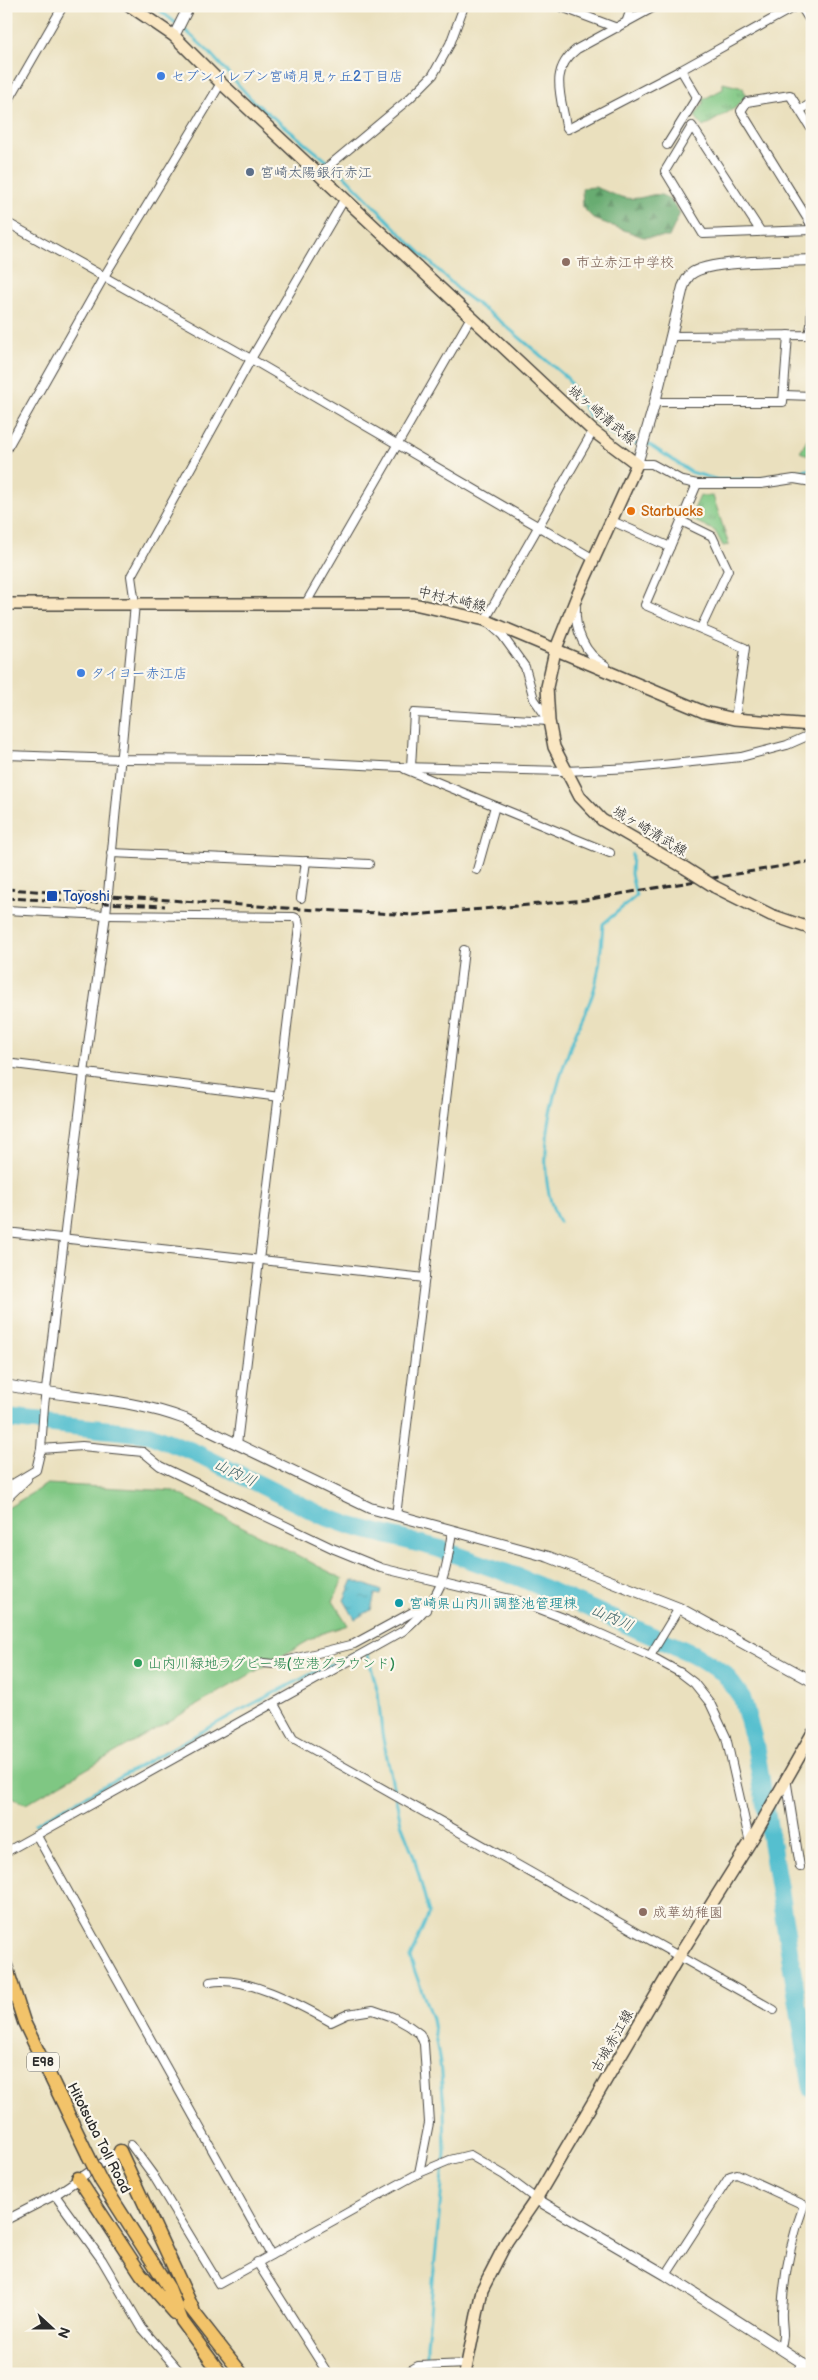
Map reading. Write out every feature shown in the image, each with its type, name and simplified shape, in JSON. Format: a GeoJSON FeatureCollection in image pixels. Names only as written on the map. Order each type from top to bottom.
{"type":"FeatureCollection","features":[{"type":"Feature","properties":{"kind":"main road","name":"城ヶ崎清武線"},"geometry":{"type":"LineString","coordinates":[[130,6],[175,34],[221,83],[322,171],[345,198],[593,431],[637,464],[577,596],[555,651],[548,687],[549,721],[554,747],[580,797],[602,820],[715,887],[771,915],[812,929]]}},
{"type":"Feature","properties":{"kind":"main road","name":"中村木崎線"},"geometry":{"type":"LineString","coordinates":[[6,604],[306,602],[414,604],[485,620],[704,712],[735,719],[812,724]]}},
{"type":"Feature","properties":{"kind":"main road","name":"古城赤江線"},"geometry":{"type":"LineString","coordinates":[[466,2369],[482,2290],[507,2241],[536,2199],[679,1956],[752,1839],[812,1734]]}},
{"type":"Feature","properties":{"kind":"main road","name":"Hitotsuba Toll Road"},"geometry":{"type":"LineString","coordinates":[[6,1966],[24,2022],[88,2155],[102,2181],[169,2288],[182,2321],[221,2374]]}},
{"type":"Feature","properties":{"kind":"main road"},"geometry":{"type":"LineString","coordinates":[[126,2148],[192,2309]]}},
{"type":"Feature","properties":{"kind":"main road"},"geometry":{"type":"LineString","coordinates":[[78,2178],[141,2274],[182,2321]]}},
{"type":"Feature","properties":{"kind":"main road","name":"Hitotsuba Toll Road"},"geometry":{"type":"LineString","coordinates":[[169,2288],[192,2309],[242,2374]]}},
{"type":"Feature","properties":{"kind":"street"},"geometry":{"type":"LineString","coordinates":[[6,105],[62,6]]}},
{"type":"Feature","properties":{"kind":"street"},"geometry":{"type":"LineString","coordinates":[[175,34],[189,6]]}},
{"type":"Feature","properties":{"kind":"street"},"geometry":{"type":"LineString","coordinates":[[322,171],[409,99],[433,76],[450,44],[464,6]]}},
{"type":"Feature","properties":{"kind":"street"},"geometry":{"type":"LineString","coordinates":[[559,6],[618,28]]}},
{"type":"Feature","properties":{"kind":"street"},"geometry":{"type":"LineString","coordinates":[[626,23],[632,6]]}},
{"type":"Feature","properties":{"kind":"street"},"geometry":{"type":"LineString","coordinates":[[656,6],[567,56],[560,68],[559,80],[568,129],[682,70],[796,6]]}},
{"type":"Feature","properties":{"kind":"street"},"geometry":{"type":"LineString","coordinates":[[802,6],[812,22]]}},
{"type":"Feature","properties":{"kind":"street"},"geometry":{"type":"LineString","coordinates":[[668,145],[697,97],[682,70]]}},
{"type":"Feature","properties":{"kind":"street"},"geometry":{"type":"LineString","coordinates":[[6,450],[105,275],[221,83]]}},
{"type":"Feature","properties":{"kind":"street"},"geometry":{"type":"LineString","coordinates":[[761,232],[692,126],[664,171],[703,234],[761,232],[812,228],[741,111],[748,102],[790,95],[812,130]]}},
{"type":"Feature","properties":{"kind":"street"},"geometry":{"type":"LineString","coordinates":[[800,110],[812,103]]}},
{"type":"Feature","properties":{"kind":"street"},"geometry":{"type":"LineString","coordinates":[[6,1499],[36,1470],[41,1445],[84,1073],[106,915],[135,604],[131,576],[251,359],[345,198]]}},
{"type":"Feature","properties":{"kind":"street"},"geometry":{"type":"LineString","coordinates":[[6,222],[105,275],[594,559]]}},
{"type":"Feature","properties":{"kind":"street"},"geometry":{"type":"LineString","coordinates":[[812,260],[721,265],[699,269],[689,274],[683,287],[655,402],[637,464],[652,464],[683,481],[698,484],[761,484],[794,479],[812,482]]}},
{"type":"Feature","properties":{"kind":"street"},"geometry":{"type":"LineString","coordinates":[[672,336],[809,335],[812,320],[812,304]]}},
{"type":"Feature","properties":{"kind":"street"},"geometry":{"type":"LineString","coordinates":[[306,602],[471,316]]}},
{"type":"Feature","properties":{"kind":"street"},"geometry":{"type":"LineString","coordinates":[[655,402],[784,402],[788,335]]}},
{"type":"Feature","properties":{"kind":"street"},"geometry":{"type":"LineString","coordinates":[[784,395],[812,396]]}},
{"type":"Feature","properties":{"kind":"street"},"geometry":{"type":"LineString","coordinates":[[549,721],[534,699],[525,667],[502,635],[485,620],[593,431]]}},
{"type":"Feature","properties":{"kind":"street"},"geometry":{"type":"LineString","coordinates":[[698,484],[645,605],[745,648],[735,719]]}},
{"type":"Feature","properties":{"kind":"street"},"geometry":{"type":"LineString","coordinates":[[612,521],[670,547]]}},
{"type":"Feature","properties":{"kind":"street"},"geometry":{"type":"LineString","coordinates":[[681,521],[712,536],[728,570],[701,628]]}},
{"type":"Feature","properties":{"kind":"street"},"geometry":{"type":"LineString","coordinates":[[577,596],[575,616],[583,642],[594,660],[618,672],[629,682]]}},
{"type":"Feature","properties":{"kind":"street"},"geometry":{"type":"LineString","coordinates":[[411,768],[414,713],[549,721]]}},
{"type":"Feature","properties":{"kind":"street"},"geometry":{"type":"LineString","coordinates":[[6,755],[120,759],[265,760],[411,768],[565,771],[633,768],[741,757],[787,745],[812,734]]}},
{"type":"Feature","properties":{"kind":"street"},"geometry":{"type":"LineString","coordinates":[[401,767],[610,853]]}},
{"type":"Feature","properties":{"kind":"street"},"geometry":{"type":"LineString","coordinates":[[477,870],[495,806]]}},
{"type":"Feature","properties":{"kind":"street"},"geometry":{"type":"LineString","coordinates":[[111,853],[369,864]]}},
{"type":"Feature","properties":{"kind":"street"},"geometry":{"type":"LineString","coordinates":[[301,898],[306,861]]}},
{"type":"Feature","properties":{"kind":"street"},"geometry":{"type":"LineString","coordinates":[[6,910],[106,915],[294,917],[298,919],[299,926],[280,1097],[237,1444]]}},
{"type":"Feature","properties":{"kind":"street"},"geometry":{"type":"LineString","coordinates":[[396,1516],[464,950]]}},
{"type":"Feature","properties":{"kind":"street"},"geometry":{"type":"LineString","coordinates":[[6,1063],[280,1097]]}},
{"type":"Feature","properties":{"kind":"street"},"geometry":{"type":"LineString","coordinates":[[6,1232],[425,1278]]}},
{"type":"Feature","properties":{"kind":"street"},"geometry":{"type":"LineString","coordinates":[[6,1384],[46,1393],[139,1404],[185,1419],[346,1498],[451,1536],[549,1557],[679,1608],[812,1681]]}},
{"type":"Feature","properties":{"kind":"street"},"geometry":{"type":"LineString","coordinates":[[41,1445],[82,1446],[143,1452],[160,1466],[332,1548],[382,1568],[443,1579],[519,1601],[574,1622],[650,1656],[694,1683],[713,1709],[726,1736],[752,1839]]}},
{"type":"Feature","properties":{"kind":"street"},"geometry":{"type":"LineString","coordinates":[[11,1485],[36,1470]]}},
{"type":"Feature","properties":{"kind":"street"},"geometry":{"type":"LineString","coordinates":[[6,1852],[403,1631],[432,1603],[443,1579],[451,1536]]}},
{"type":"Feature","properties":{"kind":"street"},"geometry":{"type":"LineString","coordinates":[[264,1664],[273,1664],[354,1644],[422,1606],[426,1610]]}},
{"type":"Feature","properties":{"kind":"street"},"geometry":{"type":"LineString","coordinates":[[650,1656],[679,1608]]}},
{"type":"Feature","properties":{"kind":"street"},"geometry":{"type":"LineString","coordinates":[[274,1704],[293,1738],[774,2010]]}},
{"type":"Feature","properties":{"kind":"street"},"geometry":{"type":"LineString","coordinates":[[784,1781],[800,1867]]}},
{"type":"Feature","properties":{"kind":"street"},"geometry":{"type":"LineString","coordinates":[[37,1836],[271,2255]]}},
{"type":"Feature","properties":{"kind":"street"},"geometry":{"type":"LineString","coordinates":[[210,1982],[221,1980],[270,1992],[287,1998],[331,2022],[348,2014],[373,2010],[393,2016],[420,2034],[424,2044],[430,2123],[425,2138],[419,2173]]}},
{"type":"Feature","properties":{"kind":"street"},"geometry":{"type":"LineString","coordinates":[[6,2220],[56,2195],[78,2178],[126,2148],[153,2175],[219,2284],[419,2173],[450,2160],[470,2155],[504,2175],[536,2199],[666,2275],[807,2366],[797,2374]]}},
{"type":"Feature","properties":{"kind":"street"},"geometry":{"type":"LineString","coordinates":[[666,2275],[730,2176],[737,2174],[804,2205],[788,2253],[782,2312],[784,2340],[780,2348]]}},
{"type":"Feature","properties":{"kind":"street"},"geometry":{"type":"LineString","coordinates":[[56,2195],[102,2260],[142,2328],[182,2374]]}},
{"type":"Feature","properties":{"kind":"street"},"geometry":{"type":"LineString","coordinates":[[257,2262],[328,2374]]}},
{"type":"Feature","properties":{"kind":"street"},"geometry":{"type":"LineString","coordinates":[[404,2374],[418,2366],[466,2369]]}},
{"type":"Feature","properties":{"kind":"green space"},"geometry":{"type":"Polygon","coordinates":[[[723,83],[743,88],[746,96],[735,108],[703,127],[695,116],[704,102],[702,100],[723,89],[723,83]]]}},
{"type":"Feature","properties":{"kind":"green space"},"geometry":{"type":"Polygon","coordinates":[[[595,187],[625,198],[654,195],[666,197],[680,213],[669,237],[643,237],[594,219],[583,208],[582,188],[595,187]]]}},
{"type":"Feature","properties":{"kind":"green space"},"geometry":{"type":"Polygon","coordinates":[[[812,430],[812,457],[800,452],[812,430]]]}},
{"type":"Feature","properties":{"kind":"green space"},"geometry":{"type":"Polygon","coordinates":[[[700,496],[713,496],[729,545],[723,546],[715,531],[693,520],[691,516],[700,496]]]}},
{"type":"Feature","properties":{"kind":"green space","name":"山内川緑地ラグビー場(空港グラウンド)"},"geometry":{"type":"Polygon","coordinates":[[[47,1484],[174,1491],[343,1579],[333,1601],[348,1625],[320,1634],[26,1804],[6,1796],[6,1509],[47,1484]]]}},
{"type":"Feature","properties":{"kind":"water"},"geometry":{"type":"Polygon","coordinates":[[[353,1580],[382,1591],[381,1595],[375,1594],[371,1610],[355,1619],[344,1600],[353,1580]]]}},
{"type":"Feature","properties":{"kind":"waterway"},"geometry":{"type":"LineString","coordinates":[[154,6],[209,52],[253,101],[343,174],[462,293],[500,321],[567,378],[588,414],[611,434],[628,443],[650,445],[691,472],[718,480],[758,479],[812,469]]}},
{"type":"Feature","properties":{"kind":"waterway"},"geometry":{"type":"LineString","coordinates":[[559,1222],[551,1202],[547,1180],[546,1157],[552,1110],[557,1087],[573,1039],[595,987],[600,960],[603,924],[636,896],[631,874],[632,854]]}},
{"type":"Feature","properties":{"kind":"waterway","name":"山内川"},"geometry":{"type":"LineString","coordinates":[[6,1419],[148,1434],[194,1452],[321,1515],[351,1526],[437,1548],[521,1578],[693,1654],[724,1673],[742,1698],[755,1744],[812,2089]]}},
{"type":"Feature","properties":{"kind":"waterway"},"geometry":{"type":"LineString","coordinates":[[35,1824],[239,1711],[366,1648],[378,1693],[382,1734],[401,1823],[414,1857],[429,1913],[410,1958],[432,2019],[440,2063],[444,2106],[445,2153],[427,2345],[427,2374]]}},
{"type":"Feature","properties":{"kind":"railway"},"geometry":{"type":"LineString","coordinates":[[6,889],[414,915],[585,900],[812,861]]}},
{"type":"Feature","properties":{"kind":"railway"},"geometry":{"type":"LineString","coordinates":[[6,898],[165,906]]}},
{"type":"Feature","properties":{"kind":"place","name":"セブンイレブン宮崎月見ヶ丘2丁目店"},"geometry":{"type":"Point","coordinates":[161,76]}},
{"type":"Feature","properties":{"kind":"place","name":"宮崎太陽銀行赤江"},"geometry":{"type":"Point","coordinates":[250,172]}},
{"type":"Feature","properties":{"kind":"place","name":"市立赤江中学校"},"geometry":{"type":"Point","coordinates":[566,262]}},
{"type":"Feature","properties":{"kind":"place","name":"Starbucks"},"geometry":{"type":"Point","coordinates":[631,511]}},
{"type":"Feature","properties":{"kind":"place","name":"タイヨー赤江店"},"geometry":{"type":"Point","coordinates":[81,673]}},
{"type":"Feature","properties":{"kind":"place","name":"Tayoshi"},"geometry":{"type":"Point","coordinates":[52,896]}},
{"type":"Feature","properties":{"kind":"place","name":"宮崎県山内川調整池管理棟"},"geometry":{"type":"Point","coordinates":[399,1603]}},
{"type":"Feature","properties":{"kind":"place","name":"山内川緑地ラグビー場(空港グラウンド)"},"geometry":{"type":"Point","coordinates":[138,1663]}},
{"type":"Feature","properties":{"kind":"place","name":"成華幼稚園"},"geometry":{"type":"Point","coordinates":[643,1912]}}]}
